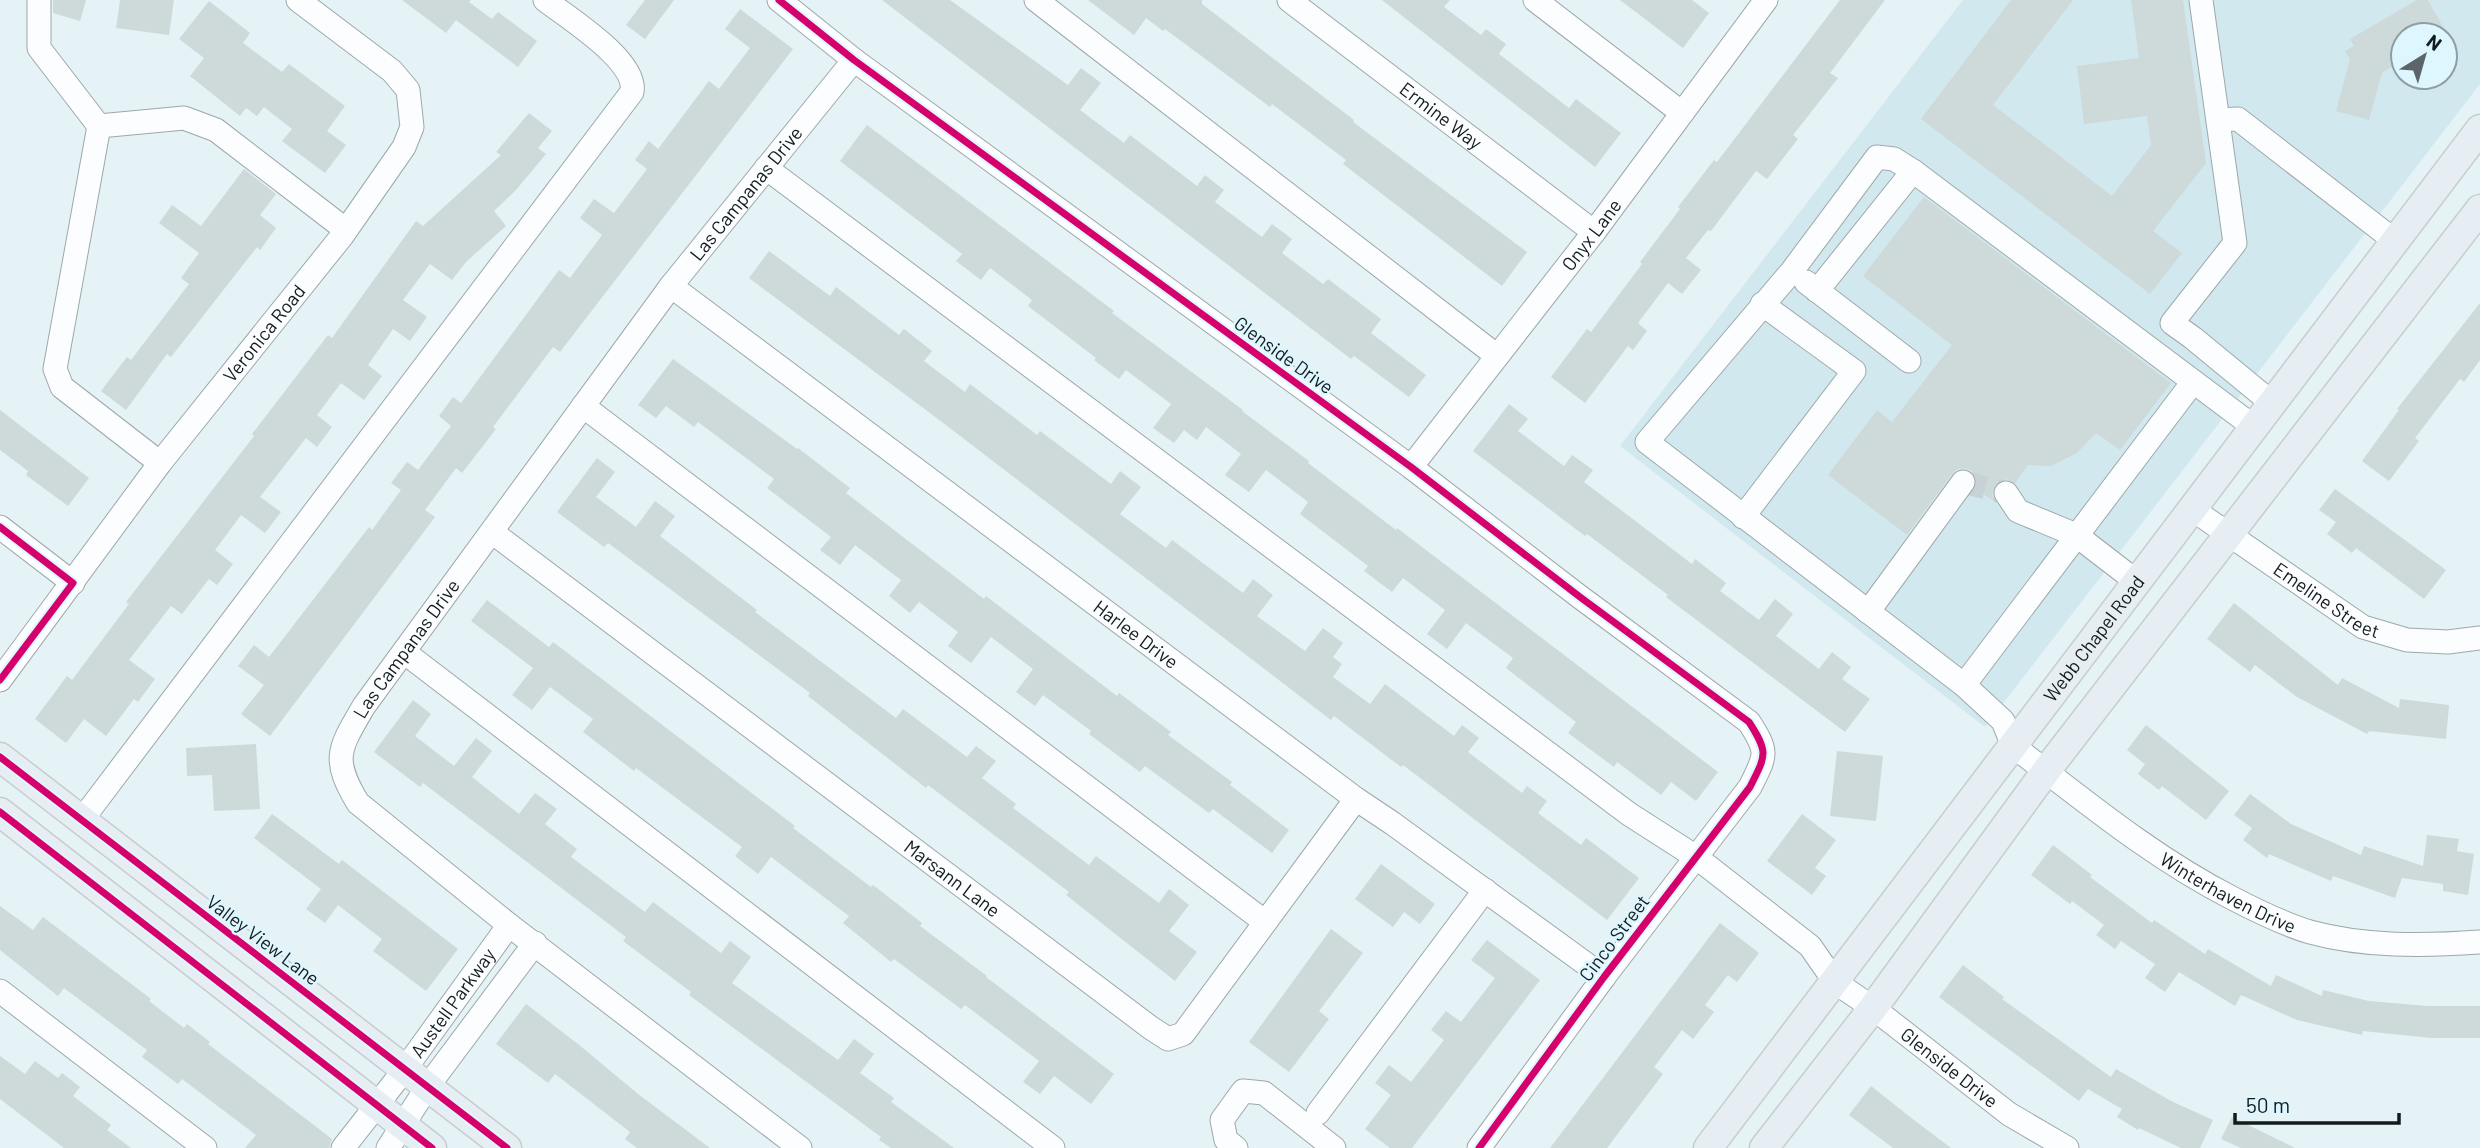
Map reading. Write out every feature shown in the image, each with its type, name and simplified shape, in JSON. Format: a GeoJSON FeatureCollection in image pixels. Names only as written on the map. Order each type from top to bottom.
{"type":"FeatureCollection","features":[{"type":"Feature","properties":{"kind":"main road","name":"Webb Chapel Road"},"geometry":{"type":"LineString","coordinates":[[1708,1148],[2480,129]]}},
{"type":"Feature","properties":{"kind":"main road"},"geometry":{"type":"LineString","coordinates":[[1764,1148],[1873,1008],[2046,771],[2480,209]]}},
{"type":"Feature","properties":{"kind":"main road"},"geometry":{"type":"LineString","coordinates":[[2272,403],[2309,431]]}},
{"type":"Feature","properties":{"kind":"main road","name":"Valley View Lane"},"geometry":{"type":"LineString","coordinates":[[0,757],[507,1148]]}},
{"type":"Feature","properties":{"kind":"main road"},"geometry":{"type":"LineString","coordinates":[[0,812],[376,1105],[396,1137],[432,1148]]}},
{"type":"Feature","properties":{"kind":"street"},"geometry":{"type":"LineString","coordinates":[[39,0],[39,48],[99,126],[55,369],[62,387],[160,463]]}},
{"type":"Feature","properties":{"kind":"street","name":"Veronica Road"},"geometry":{"type":"LineString","coordinates":[[0,680],[160,463],[346,230],[404,147],[412,127],[408,90],[392,71],[298,0]]}},
{"type":"Feature","properties":{"kind":"street"},"geometry":{"type":"LineString","coordinates":[[80,821],[632,92],[632,80],[620,60],[545,0]]}},
{"type":"Feature","properties":{"kind":"street","name":"Glenside Drive"},"geometry":{"type":"LineString","coordinates":[[779,0],[854,60],[1411,467],[1749,722],[1762,743]]}},
{"type":"Feature","properties":{"kind":"street"},"geometry":{"type":"LineString","coordinates":[[1036,0],[1497,356]]}},
{"type":"Feature","properties":{"kind":"street","name":"Ermine Way"},"geometry":{"type":"LineString","coordinates":[[1289,0],[1594,232]]}},
{"type":"Feature","properties":{"kind":"street"},"geometry":{"type":"LineString","coordinates":[[1535,0],[1682,114]]}},
{"type":"Feature","properties":{"kind":"street","name":"Onyx Lane"},"geometry":{"type":"LineString","coordinates":[[1411,467],[1594,232],[1766,0]]}},
{"type":"Feature","properties":{"kind":"street"},"geometry":{"type":"LineString","coordinates":[[2201,0],[2235,243],[2172,323],[2272,403]]}},
{"type":"Feature","properties":{"kind":"street","name":"Las Campanas Drive"},"geometry":{"type":"LineString","coordinates":[[800,1148],[509,925],[358,803],[345,781],[339,758],[346,736],[364,706],[671,286],[854,60]]}},
{"type":"Feature","properties":{"kind":"street"},"geometry":{"type":"LineString","coordinates":[[99,126],[184,118],[216,130],[346,230]]}},
{"type":"Feature","properties":{"kind":"street"},"geometry":{"type":"LineString","coordinates":[[2218,120],[2238,119],[2395,241]]}},
{"type":"Feature","properties":{"kind":"street"},"geometry":{"type":"LineString","coordinates":[[2013,746],[2003,721],[1964,685],[1647,442],[1792,271],[1877,157],[1894,159],[1913,171],[2253,427]]}},
{"type":"Feature","properties":{"kind":"street"},"geometry":{"type":"LineString","coordinates":[[766,168],[1618,806],[1696,857],[1811,946],[1835,982]]}},
{"type":"Feature","properties":{"kind":"street"},"geometry":{"type":"LineString","coordinates":[[1817,291],[1913,171]]}},
{"type":"Feature","properties":{"kind":"street"},"geometry":{"type":"LineString","coordinates":[[1792,271],[1909,360]]}},
{"type":"Feature","properties":{"kind":"street","name":"Harlee Drive"},"geometry":{"type":"LineString","coordinates":[[671,286],[1356,799],[1604,977]]}},
{"type":"Feature","properties":{"kind":"street"},"geometry":{"type":"LineString","coordinates":[[1743,517],[1854,371],[1762,304]]}},
{"type":"Feature","properties":{"kind":"street"},"geometry":{"type":"LineString","coordinates":[[1964,685],[2193,382]]}},
{"type":"Feature","properties":{"kind":"street"},"geometry":{"type":"LineString","coordinates":[[583,406],[1265,922]]}},
{"type":"Feature","properties":{"kind":"street"},"geometry":{"type":"LineString","coordinates":[[1868,612],[1963,482]]}},
{"type":"Feature","properties":{"kind":"street"},"geometry":{"type":"LineString","coordinates":[[2012,502],[2076,535],[2137,582]]}},
{"type":"Feature","properties":{"kind":"street","name":"Emeline Street"},"geometry":{"type":"LineString","coordinates":[[2192,509],[2363,627],[2407,640],[2448,642],[2480,638]]}},
{"type":"Feature","properties":{"kind":"street"},"geometry":{"type":"LineString","coordinates":[[0,527],[73,583]]}},
{"type":"Feature","properties":{"kind":"street","name":"Marsann Lane"},"geometry":{"type":"LineString","coordinates":[[492,532],[1168,1039],[1183,1034],[1356,799]]}},
{"type":"Feature","properties":{"kind":"street"},"geometry":{"type":"LineString","coordinates":[[404,652],[1053,1148]]}},
{"type":"Feature","properties":{"kind":"street","name":"Cinco Street"},"geometry":{"type":"LineString","coordinates":[[1479,1148],[1604,977],[1749,787],[1764,760],[1762,743]]}},
{"type":"Feature","properties":{"kind":"street","name":"Winterhaven Drive"},"geometry":{"type":"LineString","coordinates":[[2013,746],[2147,849],[2194,879],[2267,917],[2311,932],[2379,944],[2480,942]]}},
{"type":"Feature","properties":{"kind":"street"},"geometry":{"type":"LineString","coordinates":[[1318,1113],[1485,890]]}},
{"type":"Feature","properties":{"kind":"street","name":"Austell Parkway"},"geometry":{"type":"LineString","coordinates":[[343,1148],[405,1069],[509,925]]}},
{"type":"Feature","properties":{"kind":"street","name":"Austell Parkway"},"geometry":{"type":"LineString","coordinates":[[396,1137],[428,1086],[535,943]]}},
{"type":"Feature","properties":{"kind":"street","name":"Glenside Drive"},"geometry":{"type":"LineString","coordinates":[[1835,982],[1873,1008],[2009,1114],[2067,1148]]}},
{"type":"Feature","properties":{"kind":"street"},"geometry":{"type":"LineString","coordinates":[[0,990],[205,1148]]}},
{"type":"Feature","properties":{"kind":"street"},"geometry":{"type":"LineString","coordinates":[[1236,1148],[1227,1140],[1222,1120],[1243,1091],[1264,1093],[1334,1148]]}},
{"type":"Feature","properties":{"kind":"shaded area"},"geometry":{"type":"Polygon","coordinates":[[[1963,0],[2480,0],[2480,84],[1985,727],[1620,446],[1963,0]]]}},
{"type":"Feature","properties":{"kind":"building"},"geometry":{"type":"Polygon","coordinates":[[[53,0],[86,0],[80,21],[53,13],[53,0]]]}},
{"type":"Feature","properties":{"kind":"building"},"geometry":{"type":"Polygon","coordinates":[[[120,0],[174,0],[169,35],[116,28],[120,0]]]}},
{"type":"Feature","properties":{"kind":"building"},"geometry":{"type":"Polygon","coordinates":[[[402,0],[471,0],[469,2],[492,19],[498,12],[537,41],[518,67],[456,20],[446,33],[402,0]]]}},
{"type":"Feature","properties":{"kind":"building"},"geometry":{"type":"Polygon","coordinates":[[[645,0],[674,0],[645,39],[626,25],[645,0]]]}},
{"type":"Feature","properties":{"kind":"building"},"geometry":{"type":"Polygon","coordinates":[[[882,0],[950,0],[1068,85],[1081,68],[1101,83],[1080,110],[1124,143],[1130,135],[1197,186],[1205,175],[1224,190],[1215,202],[1262,237],[1272,224],[1292,239],[1282,253],[1323,284],[1328,279],[1381,319],[1371,333],[1426,375],[1409,397],[1354,356],[1351,359],[882,0]]]}},
{"type":"Feature","properties":{"kind":"building"},"geometry":{"type":"Polygon","coordinates":[[[1088,0],[1202,0],[1202,4],[1354,120],[1353,122],[1527,252],[1502,286],[1343,164],[1346,160],[1165,29],[1163,31],[1146,18],[1134,35],[1088,0]]]}},
{"type":"Feature","properties":{"kind":"building"},"geometry":{"type":"Polygon","coordinates":[[[1382,0],[1450,0],[1444,7],[1481,35],[1486,29],[1506,44],[1499,54],[1569,108],[1576,99],[1621,133],[1595,167],[1382,0]]]}},
{"type":"Feature","properties":{"kind":"building"},"geometry":{"type":"Polygon","coordinates":[[[1620,0],[1692,0],[1709,13],[1683,48],[1620,0]]]}},
{"type":"Feature","properties":{"kind":"building"},"geometry":{"type":"Polygon","coordinates":[[[1840,0],[1885,0],[1830,73],[1838,78],[1793,135],[1798,139],[1767,179],[1756,171],[1711,231],[1708,230],[1686,258],[1701,270],[1682,294],[1668,283],[1638,323],[1647,331],[1633,350],[1628,346],[1585,403],[1551,377],[1587,329],[1591,332],[1642,264],[1640,262],[1680,209],[1678,207],[1714,160],[1717,162],[1840,0]]]}},
{"type":"Feature","properties":{"kind":"building"},"geometry":{"type":"Polygon","coordinates":[[[2011,0],[2073,0],[1993,105],[2112,196],[2151,145],[2147,116],[2084,124],[2077,66],[2139,58],[2131,0],[2183,0],[2206,163],[2153,231],[2182,253],[2150,294],[1921,119],[2011,0]]]}},
{"type":"Feature","properties":{"kind":"building"},"geometry":{"type":"Polygon","coordinates":[[[2417,0],[2428,0],[2440,21],[2389,21],[2389,68],[2382,73],[2369,120],[2336,111],[2350,59],[2345,51],[2354,46],[2350,39],[2417,0]]]}},
{"type":"Feature","properties":{"kind":"building"},"geometry":{"type":"Polygon","coordinates":[[[209,1],[250,33],[243,43],[282,72],[289,64],[345,106],[327,131],[346,145],[325,173],[282,141],[292,129],[264,107],[257,116],[246,108],[240,116],[190,76],[204,58],[179,39],[209,1]]]}},
{"type":"Feature","properties":{"kind":"building"},"geometry":{"type":"Polygon","coordinates":[[[740,9],[793,49],[560,352],[553,347],[462,473],[456,468],[425,510],[435,517],[270,736],[241,714],[264,685],[238,666],[254,645],[269,657],[369,527],[372,530],[401,490],[391,483],[407,462],[418,470],[451,426],[439,416],[453,397],[461,403],[559,270],[570,278],[602,235],[580,218],[594,199],[614,213],[647,169],[635,160],[649,141],[658,149],[709,81],[719,89],[750,48],[725,29],[740,9]]]}},
{"type":"Feature","properties":{"kind":"building"},"geometry":{"type":"Polygon","coordinates":[[[529,113],[552,131],[538,148],[546,154],[494,211],[506,226],[467,261],[452,280],[430,264],[403,300],[427,317],[410,341],[393,329],[368,365],[382,376],[364,400],[341,383],[317,415],[332,427],[317,447],[306,438],[260,497],[281,512],[265,533],[241,515],[215,550],[233,564],[217,585],[209,579],[182,614],[171,606],[129,660],[155,679],[138,702],[134,699],[106,736],[84,719],[66,743],[35,719],[67,676],[72,680],[129,604],[126,602],[328,335],[332,338],[416,221],[423,226],[501,155],[496,152],[529,113]]]}},
{"type":"Feature","properties":{"kind":"building"},"geometry":{"type":"Polygon","coordinates":[[[867,125],[1114,311],[1112,313],[1243,410],[1396,530],[1397,528],[1718,772],[1696,801],[1671,782],[1661,795],[1617,762],[1614,767],[1568,733],[1576,722],[1506,668],[1513,658],[1466,623],[1447,649],[1427,634],[1445,610],[1403,578],[1392,592],[1364,571],[1368,566],[1300,514],[1308,502],[1266,470],[1249,492],[1225,475],[1241,454],[1206,427],[1197,440],[1184,430],[1174,443],[1153,428],[1171,404],[1126,370],[1119,379],[1028,306],[1032,300],[990,268],[981,280],[956,261],[962,254],[840,161],[867,125]]]}},
{"type":"Feature","properties":{"kind":"building"},"geometry":{"type":"Polygon","coordinates":[[[244,169],[276,194],[260,215],[276,228],[260,250],[257,247],[171,357],[167,354],[126,410],[101,391],[127,357],[131,360],[189,284],[181,278],[199,253],[159,223],[172,205],[201,226],[244,169]]]}},
{"type":"Feature","properties":{"kind":"building"},"geometry":{"type":"Polygon","coordinates":[[[1924,197],[2171,383],[2120,450],[2096,433],[2077,453],[2051,466],[2028,465],[2015,483],[2006,479],[1998,482],[1992,493],[1994,501],[1975,489],[1976,477],[1972,471],[1958,469],[1907,535],[1828,475],[1877,410],[1892,422],[1952,345],[1863,276],[1924,197]]]}},
{"type":"Feature","properties":{"kind":"building"},"geometry":{"type":"Polygon","coordinates":[[[769,251],[830,296],[836,287],[899,335],[904,329],[932,351],[924,361],[965,392],[970,384],[1037,435],[1040,431],[1111,484],[1120,471],[1141,487],[1120,514],[1166,548],[1172,540],[1243,593],[1253,579],[1273,595],[1257,616],[1305,651],[1323,628],[1343,643],[1333,657],[1342,664],[1333,677],[1370,704],[1385,684],[1454,736],[1462,725],[1479,738],[1468,752],[1522,793],[1527,786],[1547,801],[1538,813],[1581,845],[1586,838],[1639,878],[1607,920],[1403,765],[1401,767],[1334,716],[1331,720],[749,278],[769,251]]]}},
{"type":"Feature","properties":{"kind":"building"},"geometry":{"type":"Polygon","coordinates":[[[2480,303],[2480,360],[2464,382],[2460,379],[2415,438],[2419,441],[2389,481],[2362,461],[2399,410],[2397,409],[2480,303]]]}},
{"type":"Feature","properties":{"kind":"building"},"geometry":{"type":"Polygon","coordinates":[[[673,359],[798,448],[850,488],[846,493],[907,540],[984,599],[986,596],[1117,696],[1119,693],[1171,732],[1168,735],[1232,782],[1230,785],[1289,830],[1272,853],[1213,809],[1209,813],[1145,766],[1140,772],[1043,695],[1035,706],[1016,692],[1033,669],[991,637],[971,663],[948,646],[958,632],[919,602],[910,613],[889,596],[901,580],[855,545],[840,565],[820,550],[831,537],[767,488],[774,479],[698,422],[694,427],[666,406],[656,418],[638,405],[673,359]]]}},
{"type":"Feature","properties":{"kind":"building"},"geometry":{"type":"Polygon","coordinates":[[[1509,404],[1528,419],[1518,431],[1564,466],[1572,455],[1593,470],[1584,482],[1692,564],[1695,559],[1726,583],[1720,591],[1759,620],[1775,599],[1793,614],[1776,636],[1819,669],[1832,652],[1851,667],[1842,679],[1870,699],[1845,732],[1666,597],[1668,595],[1473,451],[1509,404]]]}},
{"type":"Feature","properties":{"kind":"building"},"geometry":{"type":"Polygon","coordinates":[[[0,410],[89,478],[68,506],[26,475],[28,471],[0,450],[0,410]]]}},
{"type":"Feature","properties":{"kind":"building"},"geometry":{"type":"Polygon","coordinates":[[[597,458],[615,472],[596,497],[636,527],[655,501],[675,516],[660,536],[757,610],[755,612],[896,718],[903,709],[967,757],[976,746],[996,761],[982,778],[1016,804],[1013,808],[1089,865],[1096,856],[1159,903],[1169,889],[1189,905],[1169,931],[1197,952],[1175,981],[1066,895],[1069,892],[928,785],[926,788],[808,696],[810,693],[608,543],[604,547],[557,512],[597,458]]]}},
{"type":"Feature","properties":{"kind":"building"},"geometry":{"type":"Polygon","coordinates":[[[2335,489],[2446,570],[2424,599],[2356,548],[2352,553],[2327,534],[2336,522],[2319,510],[2335,489]]]}},
{"type":"Feature","properties":{"kind":"building"},"geometry":{"type":"Polygon","coordinates":[[[487,600],[549,647],[553,642],[602,679],[795,826],[793,828],[871,887],[873,885],[922,923],[920,926],[1114,1074],[1091,1104],[1054,1076],[1040,1094],[1023,1082],[1039,1061],[965,1005],[961,1009],[894,959],[891,962],[843,923],[849,916],[771,857],[758,874],[735,856],[742,847],[583,732],[593,719],[550,687],[532,710],[512,695],[533,668],[471,621],[487,600]]]}},
{"type":"Feature","properties":{"kind":"building"},"geometry":{"type":"Polygon","coordinates":[[[2234,603],[2338,685],[2342,678],[2399,708],[2400,699],[2449,705],[2446,739],[2369,731],[2367,734],[2297,697],[2255,665],[2250,672],[2207,639],[2234,603]]]}},
{"type":"Feature","properties":{"kind":"building"},"geometry":{"type":"Polygon","coordinates":[[[413,700],[431,714],[415,736],[454,766],[476,738],[492,751],[472,777],[519,814],[535,793],[557,809],[545,824],[577,849],[571,857],[645,912],[653,902],[721,953],[730,941],[751,957],[732,983],[838,1060],[854,1039],[874,1054],[860,1073],[894,1098],[891,1102],[954,1148],[891,1148],[879,1140],[881,1137],[689,995],[691,992],[623,941],[626,937],[423,783],[420,787],[374,752],[413,700]]]}},
{"type":"Feature","properties":{"kind":"building"},"geometry":{"type":"Polygon","coordinates":[[[2146,725],[2229,791],[2206,820],[2162,786],[2159,790],[2138,774],[2145,764],[2127,750],[2146,725]]]}},
{"type":"Feature","properties":{"kind":"building"},"geometry":{"type":"Polygon","coordinates":[[[256,744],[260,809],[214,811],[212,775],[187,776],[186,748],[256,744]]]}},
{"type":"Feature","properties":{"kind":"building"},"geometry":{"type":"Polygon","coordinates":[[[1837,751],[1883,756],[1876,821],[1830,816],[1837,751]]]}},
{"type":"Feature","properties":{"kind":"building"},"geometry":{"type":"Polygon","coordinates":[[[2250,794],[2291,824],[2361,855],[2364,846],[2423,866],[2427,835],[2459,839],[2457,851],[2474,854],[2468,895],[2443,891],[2443,884],[2402,878],[2395,898],[2333,876],[2331,881],[2269,854],[2267,858],[2243,840],[2252,828],[2234,815],[2250,794]]]}},
{"type":"Feature","properties":{"kind":"building"},"geometry":{"type":"Polygon","coordinates":[[[272,814],[339,864],[342,860],[458,949],[426,991],[373,951],[382,939],[338,905],[325,923],[306,909],[321,889],[254,838],[272,814]]]}},
{"type":"Feature","properties":{"kind":"building"},"geometry":{"type":"Polygon","coordinates":[[[1802,814],[1836,840],[1815,868],[1826,876],[1812,895],[1767,861],[1802,814]]]}},
{"type":"Feature","properties":{"kind":"building"},"geometry":{"type":"Polygon","coordinates":[[[2053,845],[2092,875],[2090,877],[2152,923],[2154,920],[2205,954],[2208,949],[2271,986],[2276,975],[2322,996],[2323,990],[2369,1001],[2428,1006],[2480,1006],[2480,1038],[2431,1038],[2363,1031],[2362,1035],[2297,1020],[2241,995],[2235,1006],[2179,972],[2165,992],[2145,978],[2155,964],[2121,941],[2115,949],[2096,935],[2104,925],[2031,875],[2053,845]]]}},
{"type":"Feature","properties":{"kind":"building"},"geometry":{"type":"Polygon","coordinates":[[[1381,864],[1435,904],[1420,924],[1404,912],[1393,927],[1355,899],[1381,864]]]}},
{"type":"Feature","properties":{"kind":"building"},"geometry":{"type":"Polygon","coordinates":[[[0,906],[33,930],[43,917],[151,999],[149,1001],[184,1028],[187,1024],[210,1042],[208,1044],[332,1139],[329,1148],[245,1148],[256,1135],[182,1079],[178,1084],[142,1057],[147,1050],[64,988],[58,996],[0,950],[0,906]]]}},
{"type":"Feature","properties":{"kind":"building"},"geometry":{"type":"Polygon","coordinates":[[[1720,923],[1759,953],[1737,982],[1728,975],[1705,1005],[1714,1012],[1693,1039],[1682,1030],[1654,1067],[1663,1074],[1607,1148],[1550,1148],[1720,923]]]}},
{"type":"Feature","properties":{"kind":"building"},"geometry":{"type":"Polygon","coordinates":[[[1331,929],[1363,953],[1319,1011],[1329,1019],[1289,1072],[1249,1042],[1331,929]]]}},
{"type":"Feature","properties":{"kind":"building"},"geometry":{"type":"Polygon","coordinates":[[[1487,940],[1540,980],[1412,1148],[1390,1148],[1365,1129],[1391,1095],[1375,1083],[1389,1065],[1411,1082],[1444,1040],[1431,1030],[1446,1011],[1461,1022],[1495,978],[1471,960],[1487,940]]]}},
{"type":"Feature","properties":{"kind":"building"},"geometry":{"type":"Polygon","coordinates":[[[1963,965],[2004,997],[2002,999],[2111,1077],[2116,1069],[2171,1101],[2213,1120],[2200,1148],[2181,1148],[2139,1128],[2138,1130],[2117,1117],[2122,1109],[2088,1089],[2079,1101],[1939,997],[1963,965]]]}},
{"type":"Feature","properties":{"kind":"building"},"geometry":{"type":"Polygon","coordinates":[[[526,1004],[710,1148],[637,1148],[625,1139],[630,1132],[555,1074],[548,1083],[496,1044],[526,1004]]]}},
{"type":"Feature","properties":{"kind":"building"},"geometry":{"type":"Polygon","coordinates":[[[0,1056],[25,1074],[35,1061],[58,1078],[62,1073],[80,1087],[73,1096],[111,1125],[107,1130],[131,1148],[64,1148],[0,1099],[0,1056]]]}},
{"type":"Feature","properties":{"kind":"building"},"geometry":{"type":"Polygon","coordinates":[[[1871,1086],[1951,1148],[1893,1148],[1849,1115],[1871,1086]]]}},
{"type":"Feature","properties":{"kind":"building"},"geometry":{"type":"Polygon","coordinates":[[[2232,1117],[2295,1148],[2241,1148],[2221,1139],[2232,1117]]]}},
{"type":"Feature","properties":{"kind":"tunnel"},"geometry":{"type":"LineString","coordinates":[[1963,482],[2006,493]]}},
{"type":"Feature","properties":{"kind":"cycle path"},"geometry":{"type":"LineString","coordinates":[[779,0],[854,60],[1411,467],[1749,722],[1760,741],[1763,754],[1750,787],[1604,977],[1479,1148]]}},
{"type":"Feature","properties":{"kind":"cycle path"},"geometry":{"type":"LineString","coordinates":[[0,527],[73,583],[0,680]]}},
{"type":"Feature","properties":{"kind":"cycle path"},"geometry":{"type":"LineString","coordinates":[[0,757],[507,1148]]}},
{"type":"Feature","properties":{"kind":"cycle path"},"geometry":{"type":"LineString","coordinates":[[0,812],[432,1148]]}}]}
